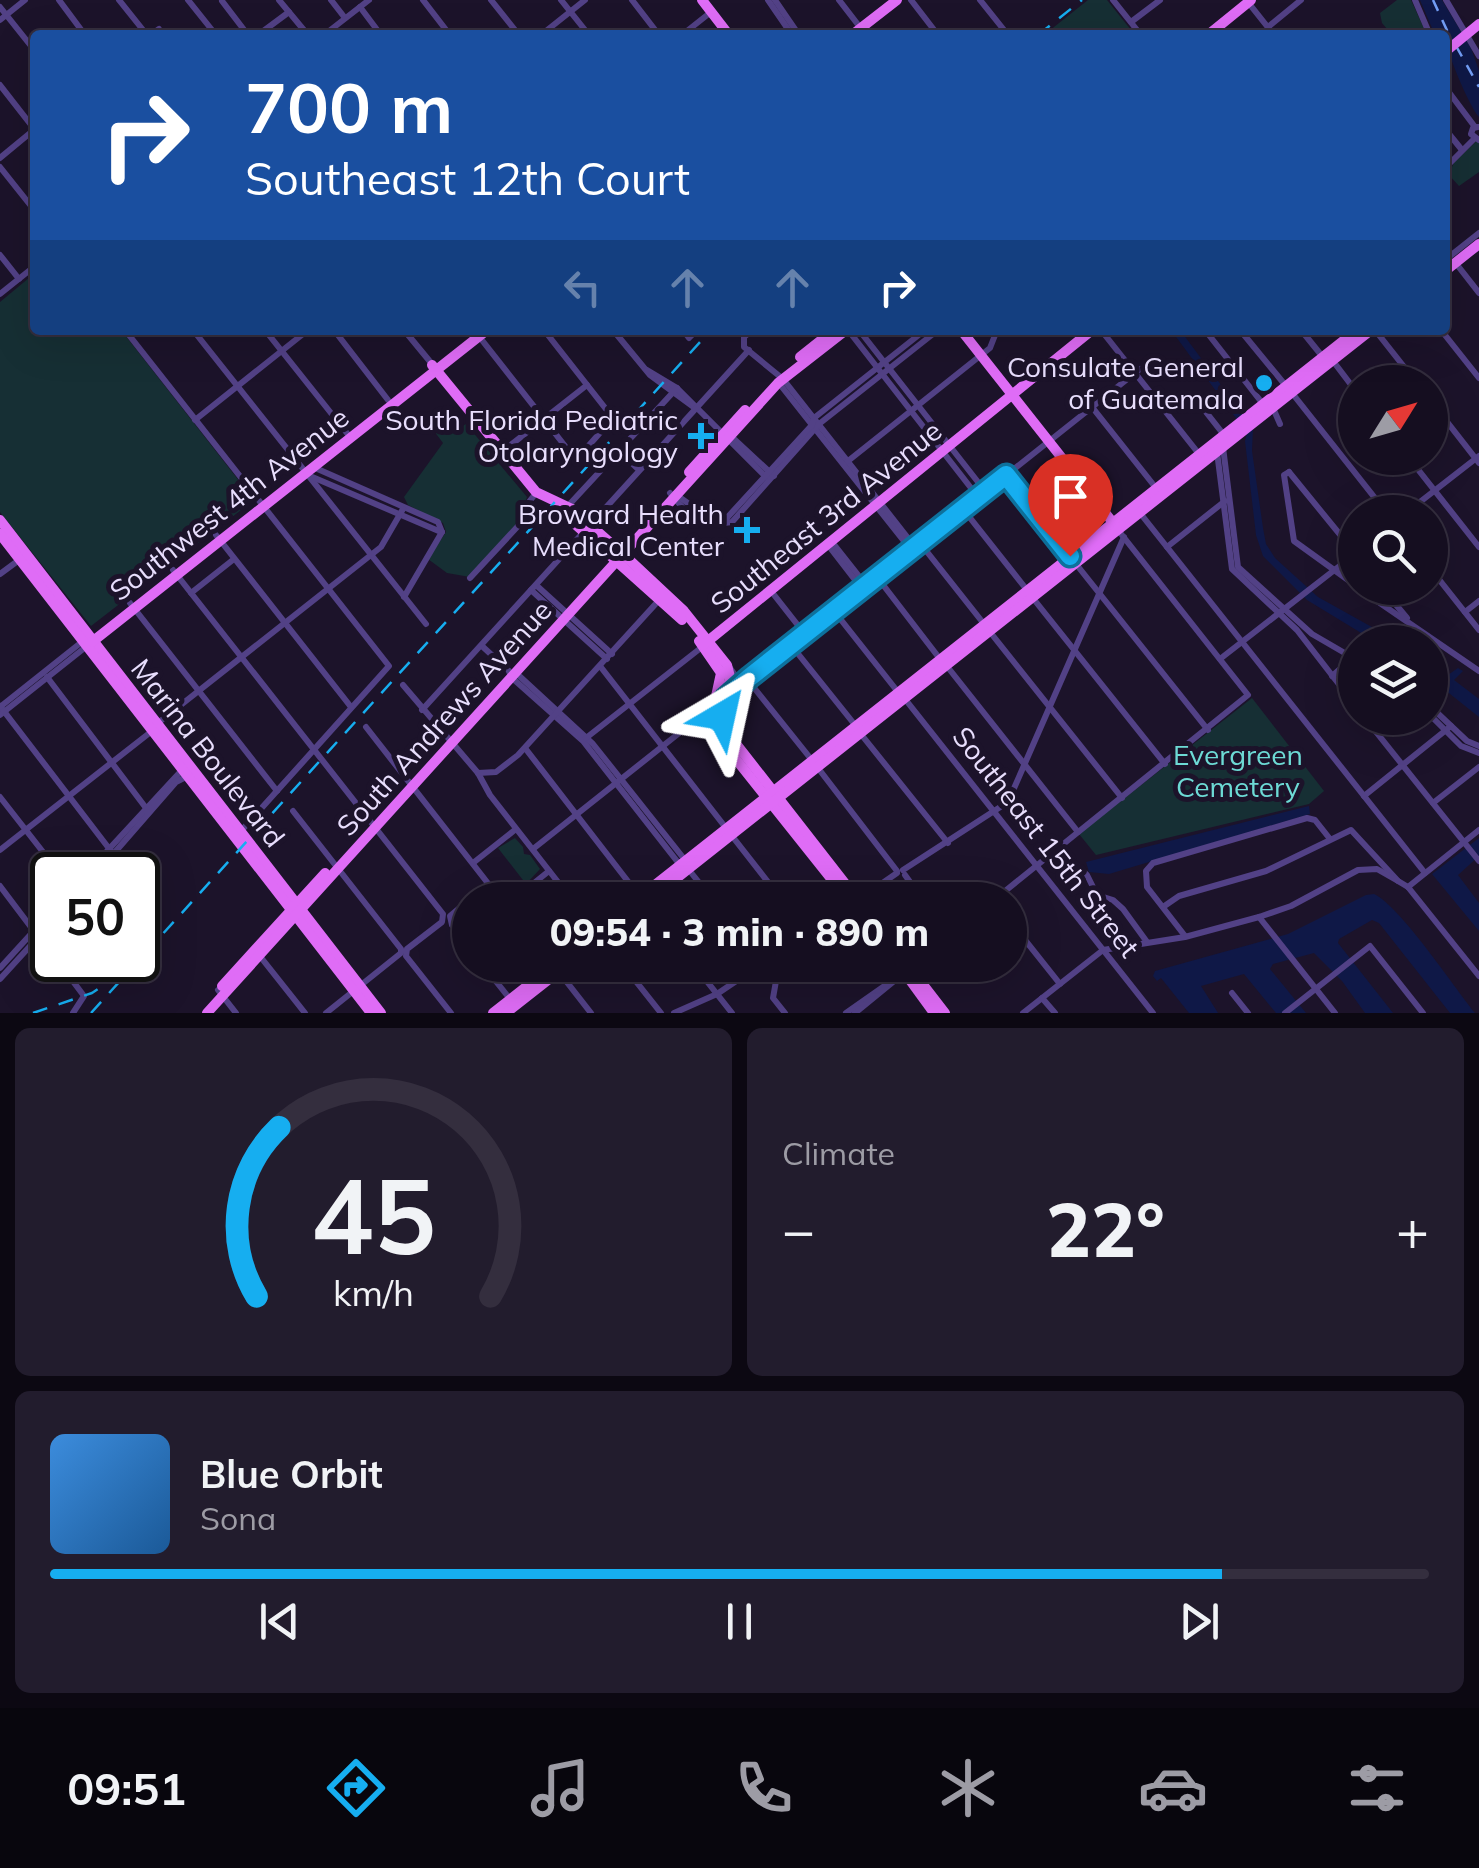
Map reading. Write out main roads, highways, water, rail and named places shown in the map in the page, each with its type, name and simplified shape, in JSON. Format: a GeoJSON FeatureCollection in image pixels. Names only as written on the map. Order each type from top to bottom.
{"type":"FeatureCollection","features":[{"type":"Feature","properties":{"kind":"main road"},"geometry":{"type":"LineString","coordinates":[[702,0],[725,30]]}},
{"type":"Feature","properties":{"kind":"main road"},"geometry":{"type":"LineString","coordinates":[[864,30],[897,0]]}},
{"type":"Feature","properties":{"kind":"main road"},"geometry":{"type":"LineString","coordinates":[[865,30],[909,0]]}},
{"type":"Feature","properties":{"kind":"main road"},"geometry":{"type":"LineString","coordinates":[[1214,30],[1249,1]]}},
{"type":"Feature","properties":{"kind":"main road"},"geometry":{"type":"LineString","coordinates":[[1450,48],[1479,24]]}},
{"type":"Feature","properties":{"kind":"main road"},"geometry":{"type":"LineString","coordinates":[[1450,256],[1479,241]]}},
{"type":"Feature","properties":{"kind":"main road"},"geometry":{"type":"LineString","coordinates":[[1450,268],[1479,241]]}},
{"type":"Feature","properties":{"kind":"main road","name":"Southwest 4th Avenue"},"geometry":{"type":"LineString","coordinates":[[348,435],[474,335]]}},
{"type":"Feature","properties":{"kind":"main road","name":"South Andrews Avenue"},"geometry":{"type":"LineString","coordinates":[[198,1013],[258,953],[726,436],[828,335]]}},
{"type":"Feature","properties":{"kind":"main road","name":"South Andrews Avenue"},"geometry":{"type":"LineString","coordinates":[[780,379],[840,335]]}},
{"type":"Feature","properties":{"kind":"main road"},"geometry":{"type":"LineString","coordinates":[[965,335],[1118,529]]}},
{"type":"Feature","properties":{"kind":"main road","name":"Southeast 3rd Avenue"},"geometry":{"type":"LineString","coordinates":[[705,644],[1086,335]]}},
{"type":"Feature","properties":{"kind":"main road"},"geometry":{"type":"LineString","coordinates":[[1327,359],[1353,335]]}},
{"type":"Feature","properties":{"kind":"main road"},"geometry":{"type":"LineString","coordinates":[[664,882],[1072,560],[1118,529],[1291,386],[1365,335]]}},
{"type":"Feature","properties":{"kind":"main road"},"geometry":{"type":"LineString","coordinates":[[434,369],[534,495],[566,510],[588,528],[663,596],[727,665],[730,677],[712,721],[719,738]]}},
{"type":"Feature","properties":{"kind":"main road","name":"Southwest 4th Avenue"},"geometry":{"type":"LineString","coordinates":[[88,641],[261,504],[309,472],[388,400],[434,369]]}},
{"type":"Feature","properties":{"kind":"main road"},"geometry":{"type":"LineString","coordinates":[[1272,404],[1291,386]]}},
{"type":"Feature","properties":{"kind":"main road"},"geometry":{"type":"LineString","coordinates":[[1118,529],[1156,488],[1199,454],[1221,444]]}},
{"type":"Feature","properties":{"kind":"main road"},"geometry":{"type":"LineString","coordinates":[[1195,468],[1199,454]]}},
{"type":"Feature","properties":{"kind":"main road","name":"Marina Boulevard"},"geometry":{"type":"LineString","coordinates":[[0,520],[88,641],[201,779],[235,830]]}},
{"type":"Feature","properties":{"kind":"main road","name":"Marina Boulevard"},"geometry":{"type":"LineString","coordinates":[[0,534],[88,641]]}},
{"type":"Feature","properties":{"kind":"main road"},"geometry":{"type":"LineString","coordinates":[[705,644],[721,673],[722,727],[740,758]]}},
{"type":"Feature","properties":{"kind":"main road"},"geometry":{"type":"LineString","coordinates":[[857,729],[893,706],[902,693]]}},
{"type":"Feature","properties":{"kind":"main road"},"geometry":{"type":"LineString","coordinates":[[696,720],[704,720],[740,758],[835,882]]}},
{"type":"Feature","properties":{"kind":"main road","name":"Marina Boulevard"},"geometry":{"type":"LineString","coordinates":[[155,727],[186,773],[381,1013]]}},
{"type":"Feature","properties":{"kind":"main road"},"geometry":{"type":"LineString","coordinates":[[186,773],[201,779]]}},
{"type":"Feature","properties":{"kind":"main road"},"geometry":{"type":"LineString","coordinates":[[771,797],[844,882]]}},
{"type":"Feature","properties":{"kind":"main road"},"geometry":{"type":"LineString","coordinates":[[494,1013],[513,1006],[539,982]]}},
{"type":"Feature","properties":{"kind":"main road"},"geometry":{"type":"LineString","coordinates":[[915,982],[934,1013]]}},
{"type":"Feature","properties":{"kind":"main road"},"geometry":{"type":"LineString","coordinates":[[919,982],[945,1013]]}},
{"type":"Feature","properties":{"kind":"main road","name":"Marina Boulevard"},"geometry":{"type":"LineString","coordinates":[[357,988],[371,1013]]}},
{"type":"Feature","properties":{"kind":"main road","name":"South Andrews Avenue"},"geometry":{"type":"LineString","coordinates":[[206,1013],[220,993]]}},
{"type":"Feature","properties":{"kind":"railway"},"geometry":{"type":"LineString","coordinates":[[1044,30],[1082,0]]}},
{"type":"Feature","properties":{"kind":"railway"},"geometry":{"type":"LineString","coordinates":[[91,1013],[706,335]]}},
{"type":"Feature","properties":{"kind":"railway"},"geometry":{"type":"LineString","coordinates":[[33,1013],[92,993],[108,982]]}},
{"type":"Feature","properties":{"kind":"place","name":"Consulate General of Guatemala"},"geometry":{"type":"Point","coordinates":[1264,383]}},
{"type":"Feature","properties":{"kind":"place","name":"South Florida Pediatric Otolaryngology"},"geometry":{"type":"Point","coordinates":[701,436]}},
{"type":"Feature","properties":{"kind":"place","name":"Broward Health Medical Center"},"geometry":{"type":"Point","coordinates":[747,530]}},
{"type":"Feature","properties":{"kind":"park label","name":"Evergreen Cemetery"},"geometry":{"type":"Point","coordinates":[1238,771]}}]}
